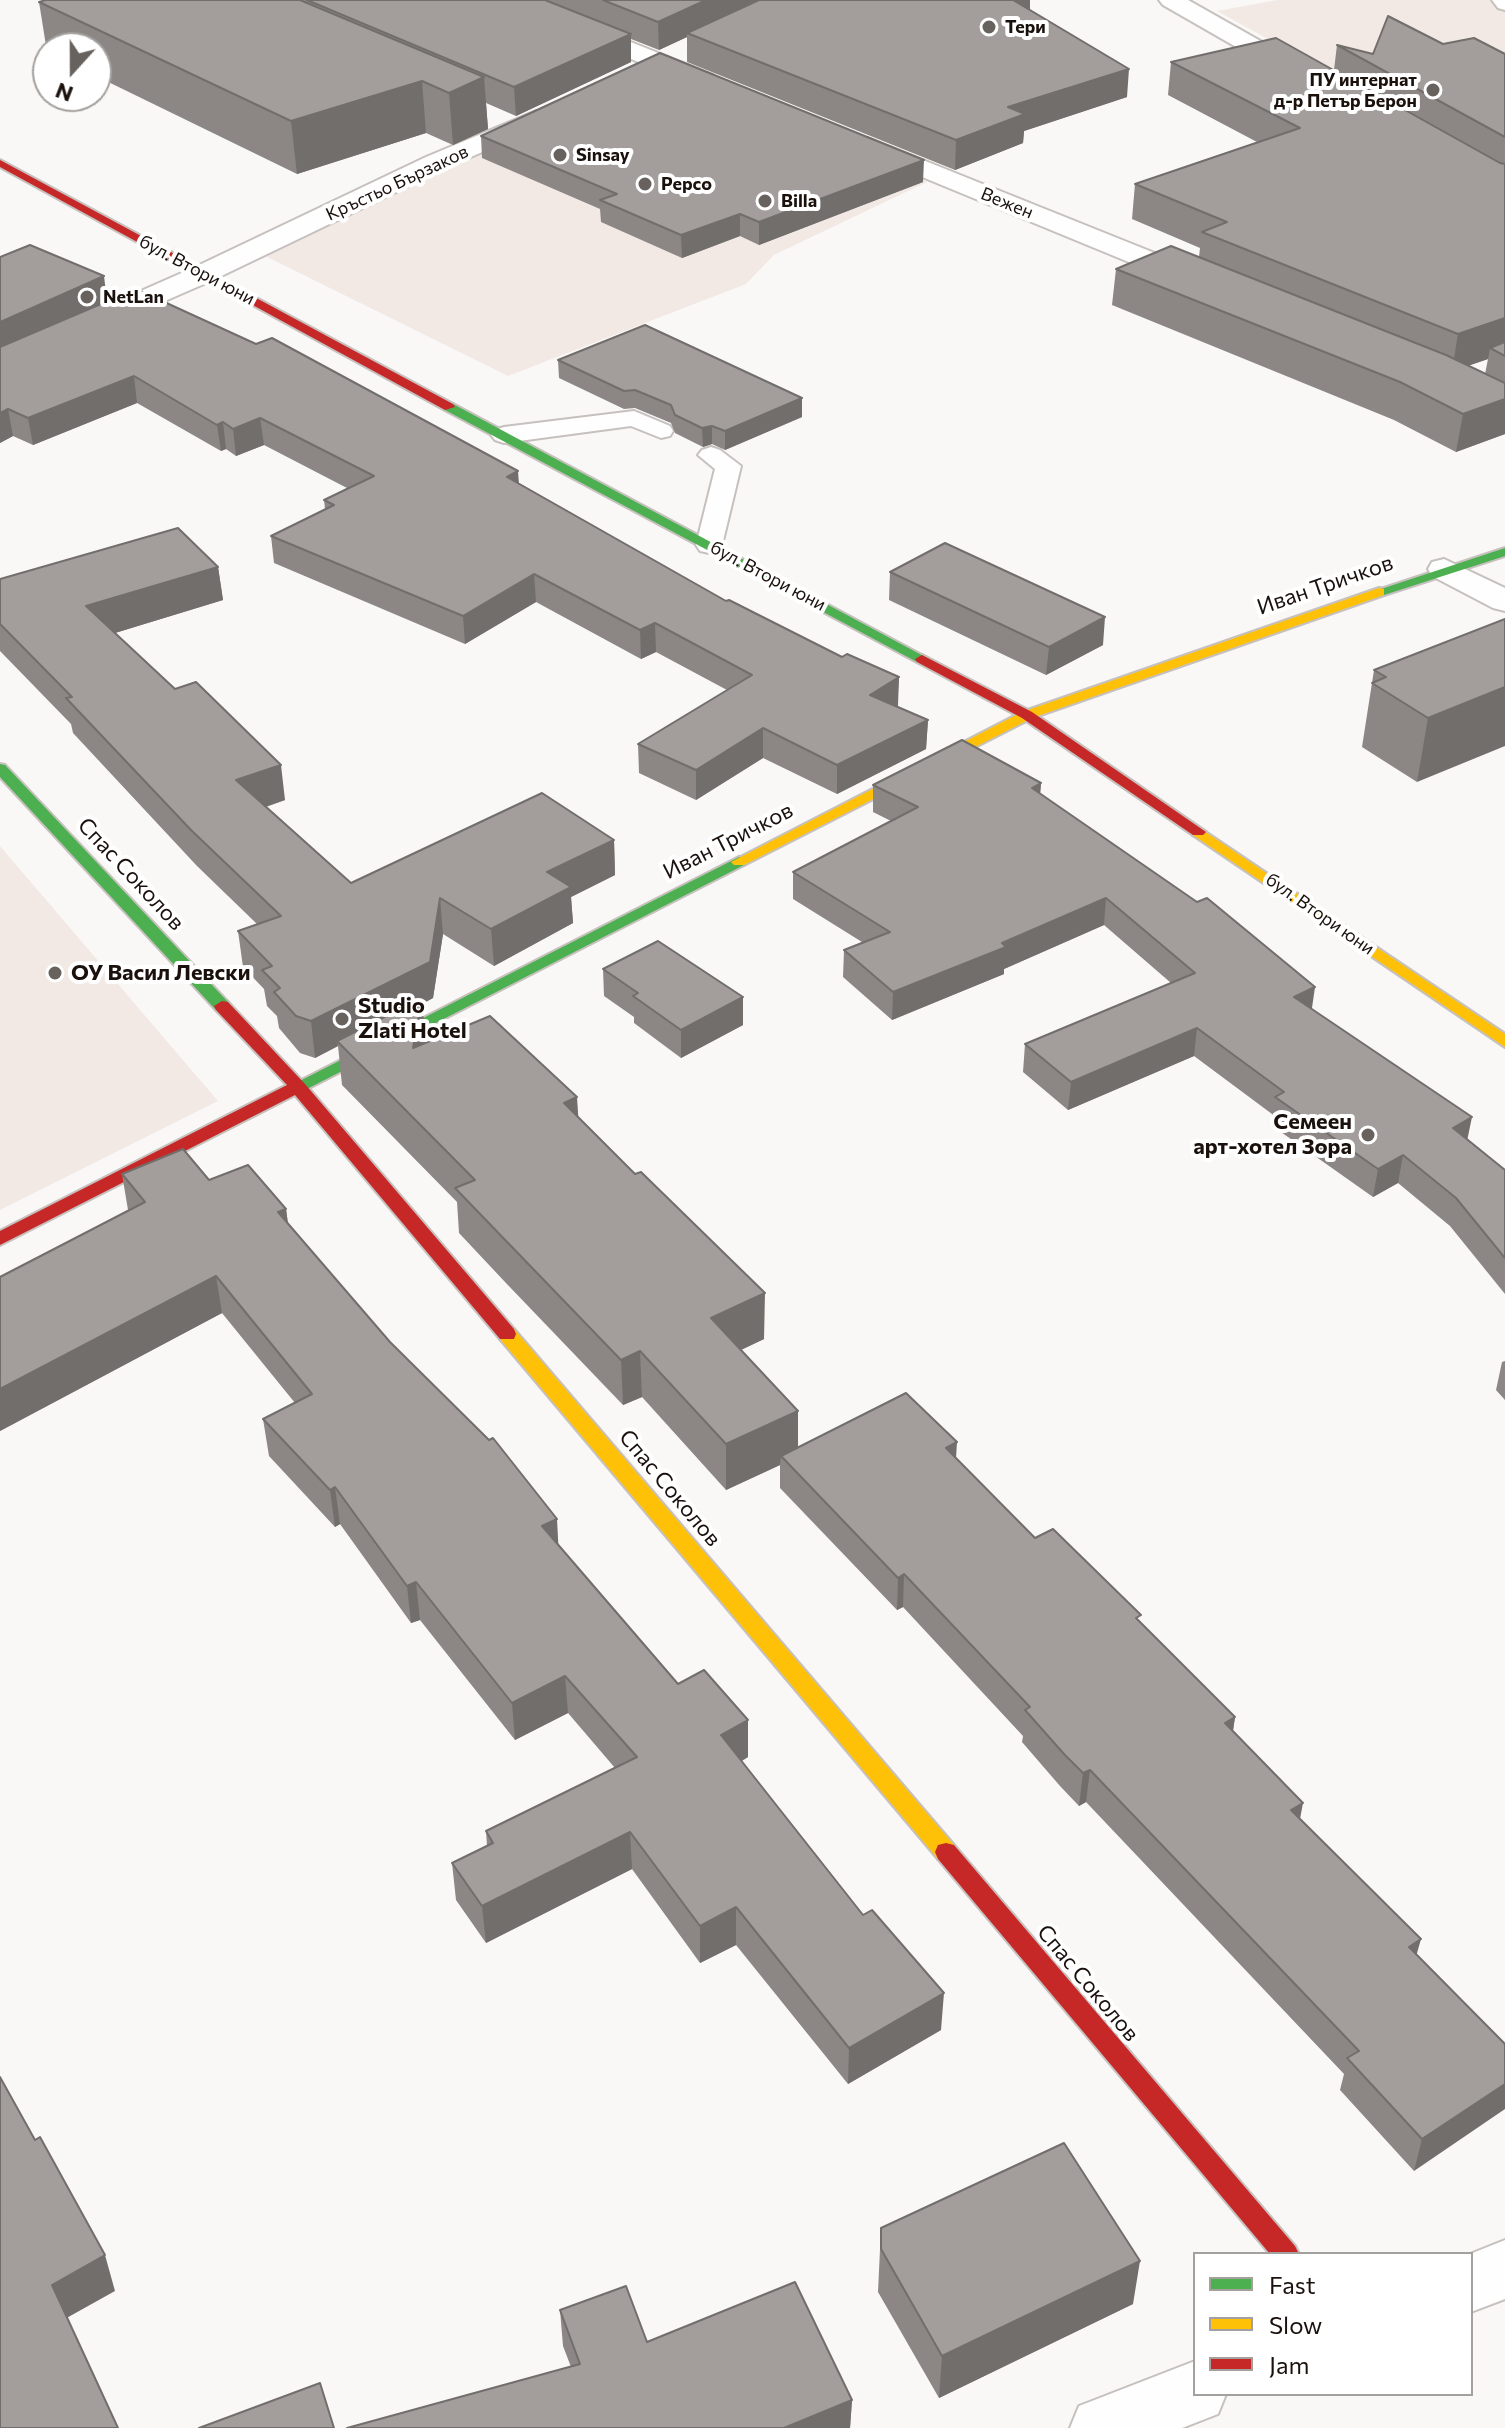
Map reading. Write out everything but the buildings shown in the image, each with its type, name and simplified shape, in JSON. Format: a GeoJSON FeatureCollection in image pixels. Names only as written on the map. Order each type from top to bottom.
{"type":"FeatureCollection","features":[{"type":"Feature","properties":{"kind":"street"},"geometry":{"type":"LineString","coordinates":[[506,0],[734,92]]}},
{"type":"Feature","properties":{"kind":"street"},"geometry":{"type":"LineString","coordinates":[[1171,0],[1324,87]]}},
{"type":"Feature","properties":{"kind":"street"},"geometry":{"type":"LineString","coordinates":[[631,75],[687,49]]}},
{"type":"Feature","properties":{"kind":"street","name":"Кръстьо Бързаков"},"geometry":{"type":"LineString","coordinates":[[0,364],[203,274],[435,163],[560,109]]}},
{"type":"Feature","properties":{"kind":"street"},"geometry":{"type":"LineString","coordinates":[[490,117],[517,129]]}},
{"type":"Feature","properties":{"kind":"street","name":"Вежен"},"geometry":{"type":"LineString","coordinates":[[851,139],[1218,288]]}},
{"type":"Feature","properties":{"kind":"street","name":"бул. Втори юни"},"geometry":{"type":"LineString","coordinates":[[0,163],[1027,715],[1505,1042]]}},
{"type":"Feature","properties":{"kind":"street","name":"Иван Тричков"},"geometry":{"type":"LineString","coordinates":[[0,1239],[1027,715],[1444,569],[1505,552]]}},
{"type":"Feature","properties":{"kind":"street"},"geometry":{"type":"LineString","coordinates":[[1444,569],[1505,601]]}},
{"type":"Feature","properties":{"kind":"street","name":"Спас Соколов"},"geometry":{"type":"LineString","coordinates":[[0,768],[299,1088],[1284,2252]]}},
{"type":"Feature","properties":{"kind":"street"},"geometry":{"type":"LineString","coordinates":[[1473,2282],[1505,2269]]}},
{"type":"Feature","properties":{"kind":"street"},"geometry":{"type":"LineString","coordinates":[[1102,2428],[1193,2393]]}},
{"type":"Feature","properties":{"kind":"lane"},"geometry":{"type":"LineString","coordinates":[[504,435],[634,418],[661,431]]}},
{"type":"Feature","properties":{"kind":"lane"},"geometry":{"type":"LineString","coordinates":[[709,545],[728,466],[711,455]]}},
{"type":"Feature","properties":{"kind":"shaded area","name":"ПУ интернат д-р Петър Берон"},"geometry":{"type":"Polygon","coordinates":[[[1277,0],[1505,0],[1505,170],[1217,11],[1277,0]]]}},
{"type":"Feature","properties":{"kind":"shaded area"},"geometry":{"type":"Polygon","coordinates":[[[646,77],[668,77],[927,182],[774,255],[746,284],[508,376],[263,255],[646,77]]]}},
{"type":"Feature","properties":{"kind":"shaded area","name":"ОУ Васил Левски"},"geometry":{"type":"Polygon","coordinates":[[[0,846],[218,1101],[0,1210],[0,846]]]}},
{"type":"Feature","properties":{"kind":"traffic: fast"},"geometry":{"type":"LineString","coordinates":[[449,407],[922,659]]}},
{"type":"Feature","properties":{"kind":"traffic: fast"},"geometry":{"type":"LineString","coordinates":[[1379,592],[1505,552]]}},
{"type":"Feature","properties":{"kind":"traffic: fast"},"geometry":{"type":"LineString","coordinates":[[0,768],[222,1006]]}},
{"type":"Feature","properties":{"kind":"traffic: fast"},"geometry":{"type":"LineString","coordinates":[[297,1087],[739,862]]}},
{"type":"Feature","properties":{"kind":"traffic: slow"},"geometry":{"type":"LineString","coordinates":[[739,862],[1027,715],[1379,592]]}},
{"type":"Feature","properties":{"kind":"traffic: slow"},"geometry":{"type":"LineString","coordinates":[[1198,832],[1505,1042]]}},
{"type":"Feature","properties":{"kind":"traffic: slow"},"geometry":{"type":"LineString","coordinates":[[507,1334],[946,1852]]}},
{"type":"Feature","properties":{"kind":"traffic: jam"},"geometry":{"type":"LineString","coordinates":[[0,163],[449,407]]}},
{"type":"Feature","properties":{"kind":"traffic: jam"},"geometry":{"type":"LineString","coordinates":[[922,659],[1027,715],[1198,832]]}},
{"type":"Feature","properties":{"kind":"traffic: jam"},"geometry":{"type":"LineString","coordinates":[[222,1006],[299,1088],[507,1334]]}},
{"type":"Feature","properties":{"kind":"traffic: jam"},"geometry":{"type":"LineString","coordinates":[[0,1239],[297,1087]]}},
{"type":"Feature","properties":{"kind":"traffic: jam"},"geometry":{"type":"LineString","coordinates":[[946,1852],[1284,2252]]}},
{"type":"Feature","properties":{"kind":"place","name":"Тери"},"geometry":{"type":"Point","coordinates":[989,27]}},
{"type":"Feature","properties":{"kind":"place","name":"ПУ интернат д-р Петър Берон"},"geometry":{"type":"Point","coordinates":[1433,90]}},
{"type":"Feature","properties":{"kind":"place","name":"Sinsay"},"geometry":{"type":"Point","coordinates":[560,155]}},
{"type":"Feature","properties":{"kind":"place","name":"Pepco"},"geometry":{"type":"Point","coordinates":[645,184]}},
{"type":"Feature","properties":{"kind":"place","name":"Billa"},"geometry":{"type":"Point","coordinates":[765,201]}},
{"type":"Feature","properties":{"kind":"place","name":"NetLan"},"geometry":{"type":"Point","coordinates":[87,297]}},
{"type":"Feature","properties":{"kind":"place","name":"ОУ Васил Левски"},"geometry":{"type":"Point","coordinates":[55,973]}},
{"type":"Feature","properties":{"kind":"place","name":"Studio Zlati Hotel"},"geometry":{"type":"Point","coordinates":[342,1019]}},
{"type":"Feature","properties":{"kind":"place","name":"Семеен арт-хотел Зора"},"geometry":{"type":"Point","coordinates":[1368,1135]}}]}
